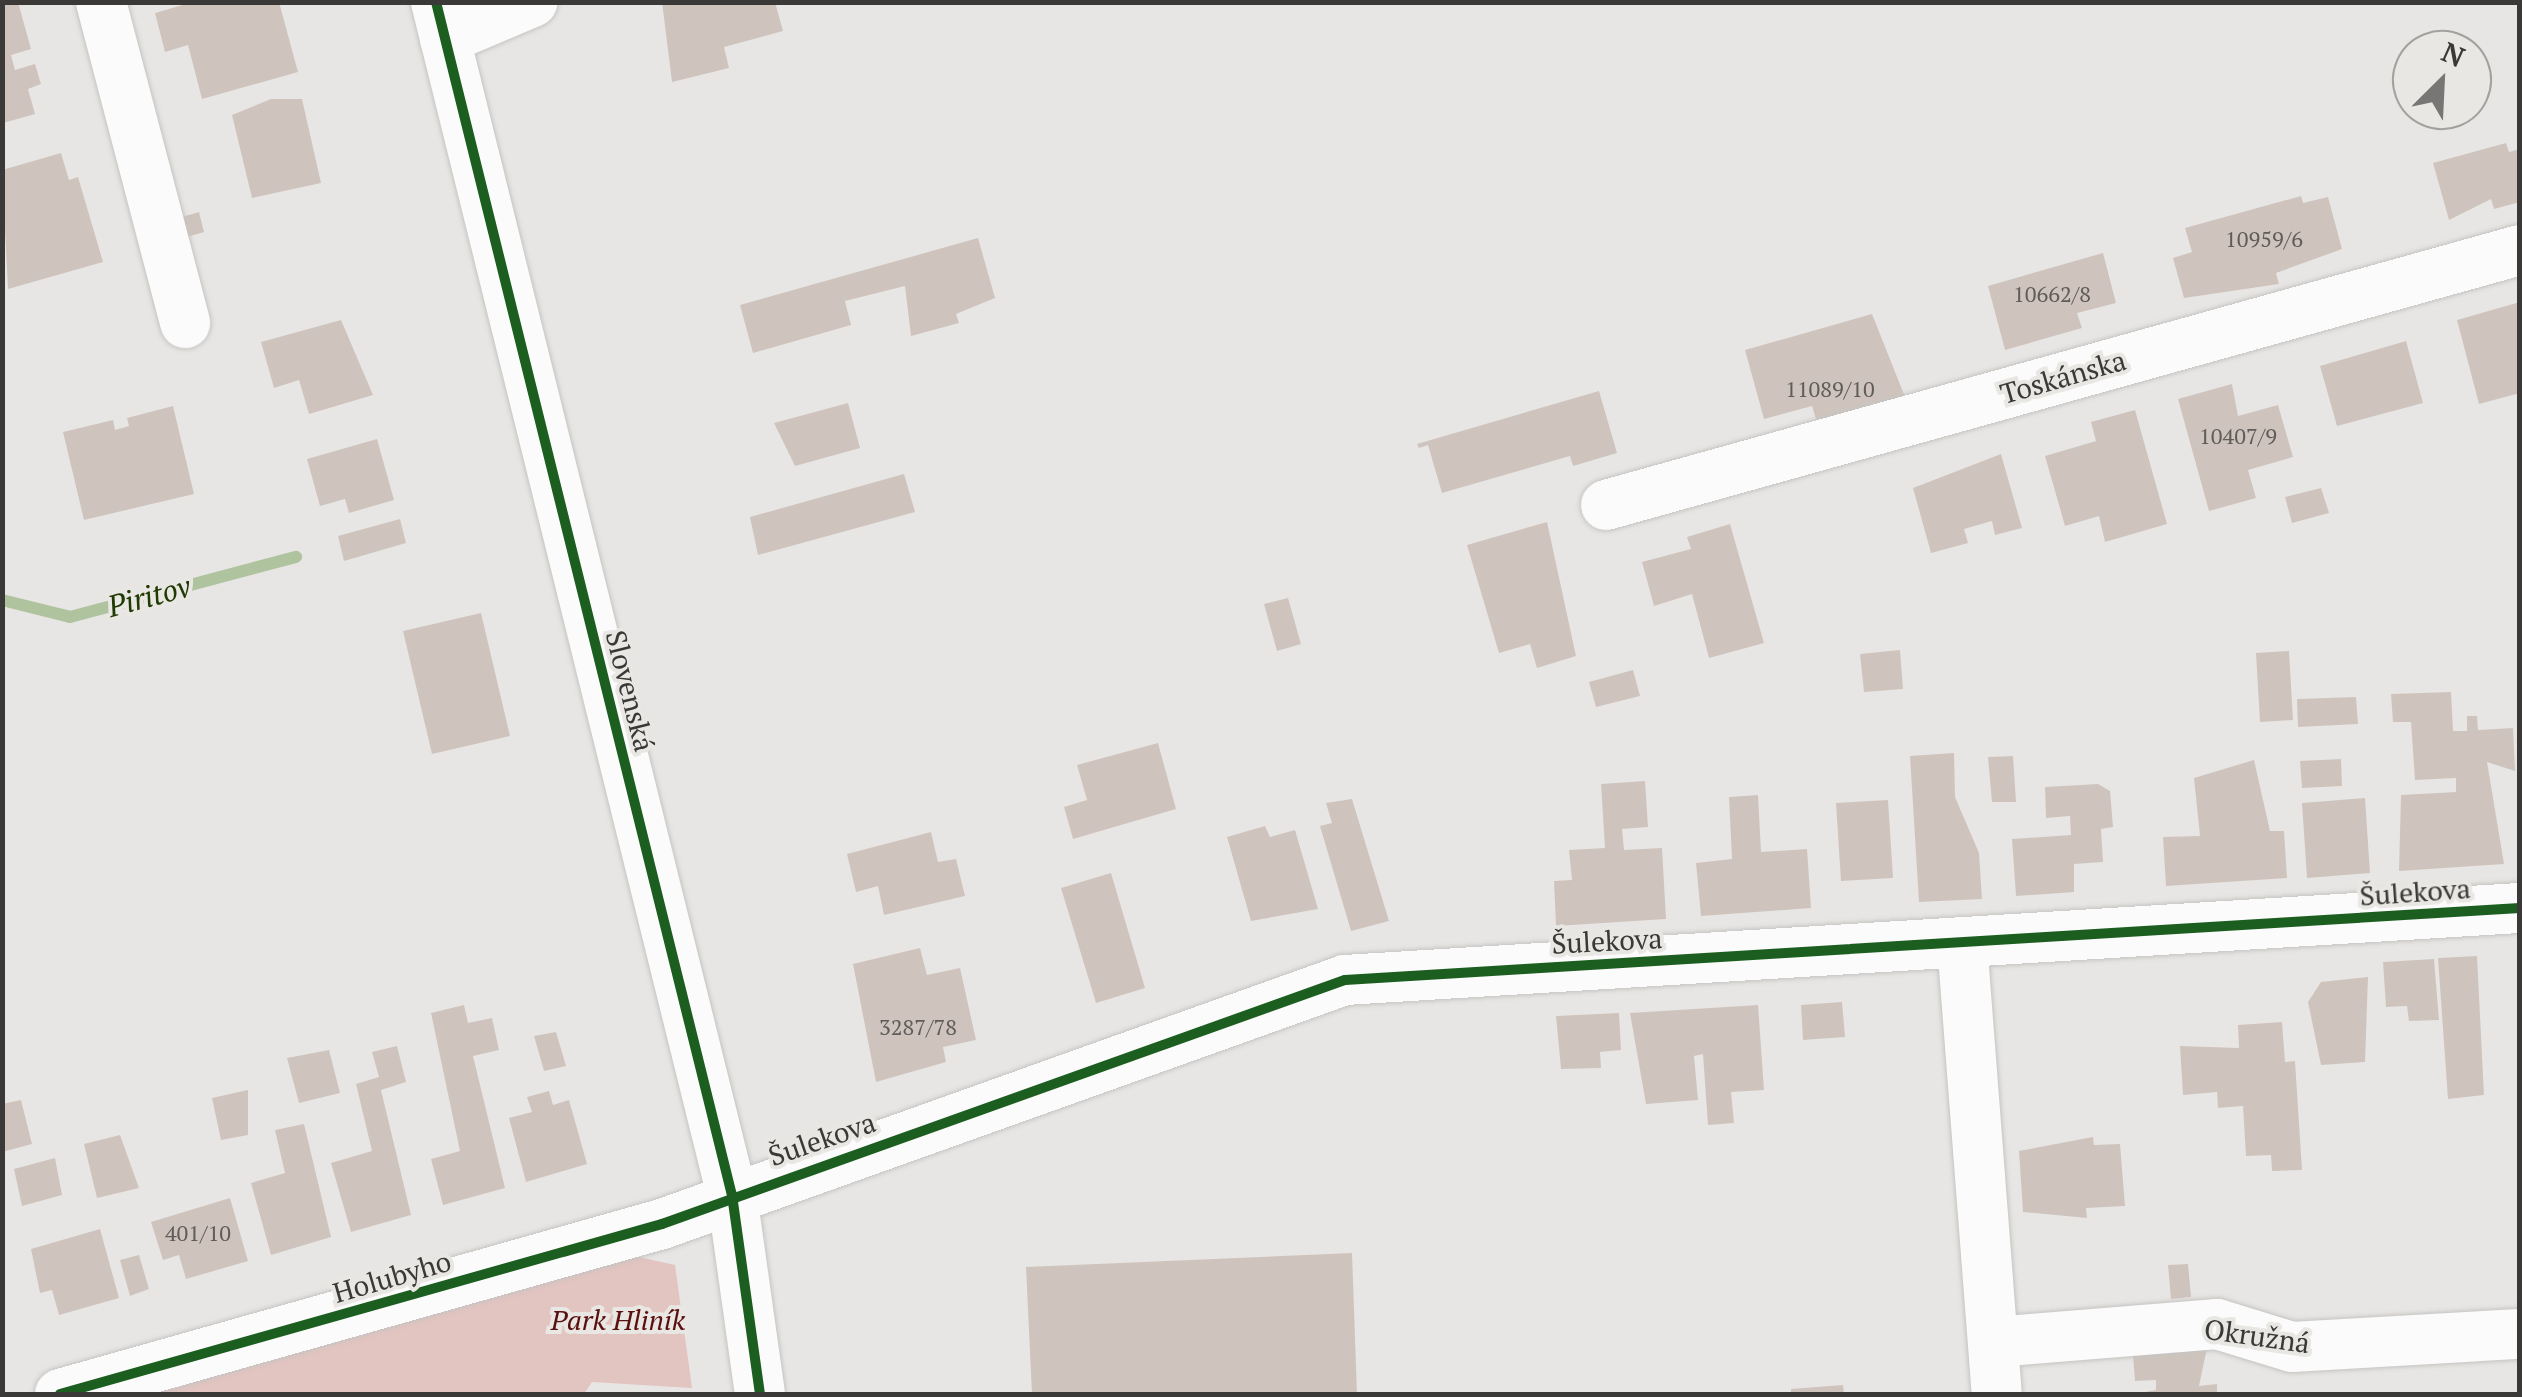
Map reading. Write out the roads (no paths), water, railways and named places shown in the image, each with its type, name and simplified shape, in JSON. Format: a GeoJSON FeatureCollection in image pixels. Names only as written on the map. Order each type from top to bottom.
{"type":"FeatureCollection","features":[{"type":"Feature","properties":{"kind":"street"},"geometry":{"type":"LineString","coordinates":[[102,2],[184,323]]}},
{"type":"Feature","properties":{"kind":"street"},"geometry":{"type":"LineString","coordinates":[[440,21],[532,2]]}},
{"type":"Feature","properties":{"kind":"street","name":"Slovenská"},"geometry":{"type":"LineString","coordinates":[[440,21],[732,1194],[760,1394]]}},
{"type":"Feature","properties":{"kind":"street","name":"Toskánska"},"geometry":{"type":"LineString","coordinates":[[1606,505],[2520,250]]}},
{"type":"Feature","properties":{"kind":"street","name":"Šulekova"},"geometry":{"type":"LineString","coordinates":[[732,1194],[1345,980],[2520,908]]}},
{"type":"Feature","properties":{"kind":"street"},"geometry":{"type":"LineString","coordinates":[[1962,942],[1997,1394]]}},
{"type":"Feature","properties":{"kind":"street","name":"Holubyho"},"geometry":{"type":"LineString","coordinates":[[60,1394],[662,1224],[732,1194]]}},
{"type":"Feature","properties":{"kind":"street","name":"Okružná"},"geometry":{"type":"LineString","coordinates":[[1994,1342],[2218,1324],[2292,1347],[2520,1334]]}},
{"type":"Feature","properties":{"kind":"waterway","name":"Piritov"},"geometry":{"type":"LineString","coordinates":[[2,600],[70,617],[296,557]]}},
{"type":"Feature","properties":{"kind":"park label","name":"Park Hliník"},"geometry":{"type":"Point","coordinates":[618,1320]}}]}
